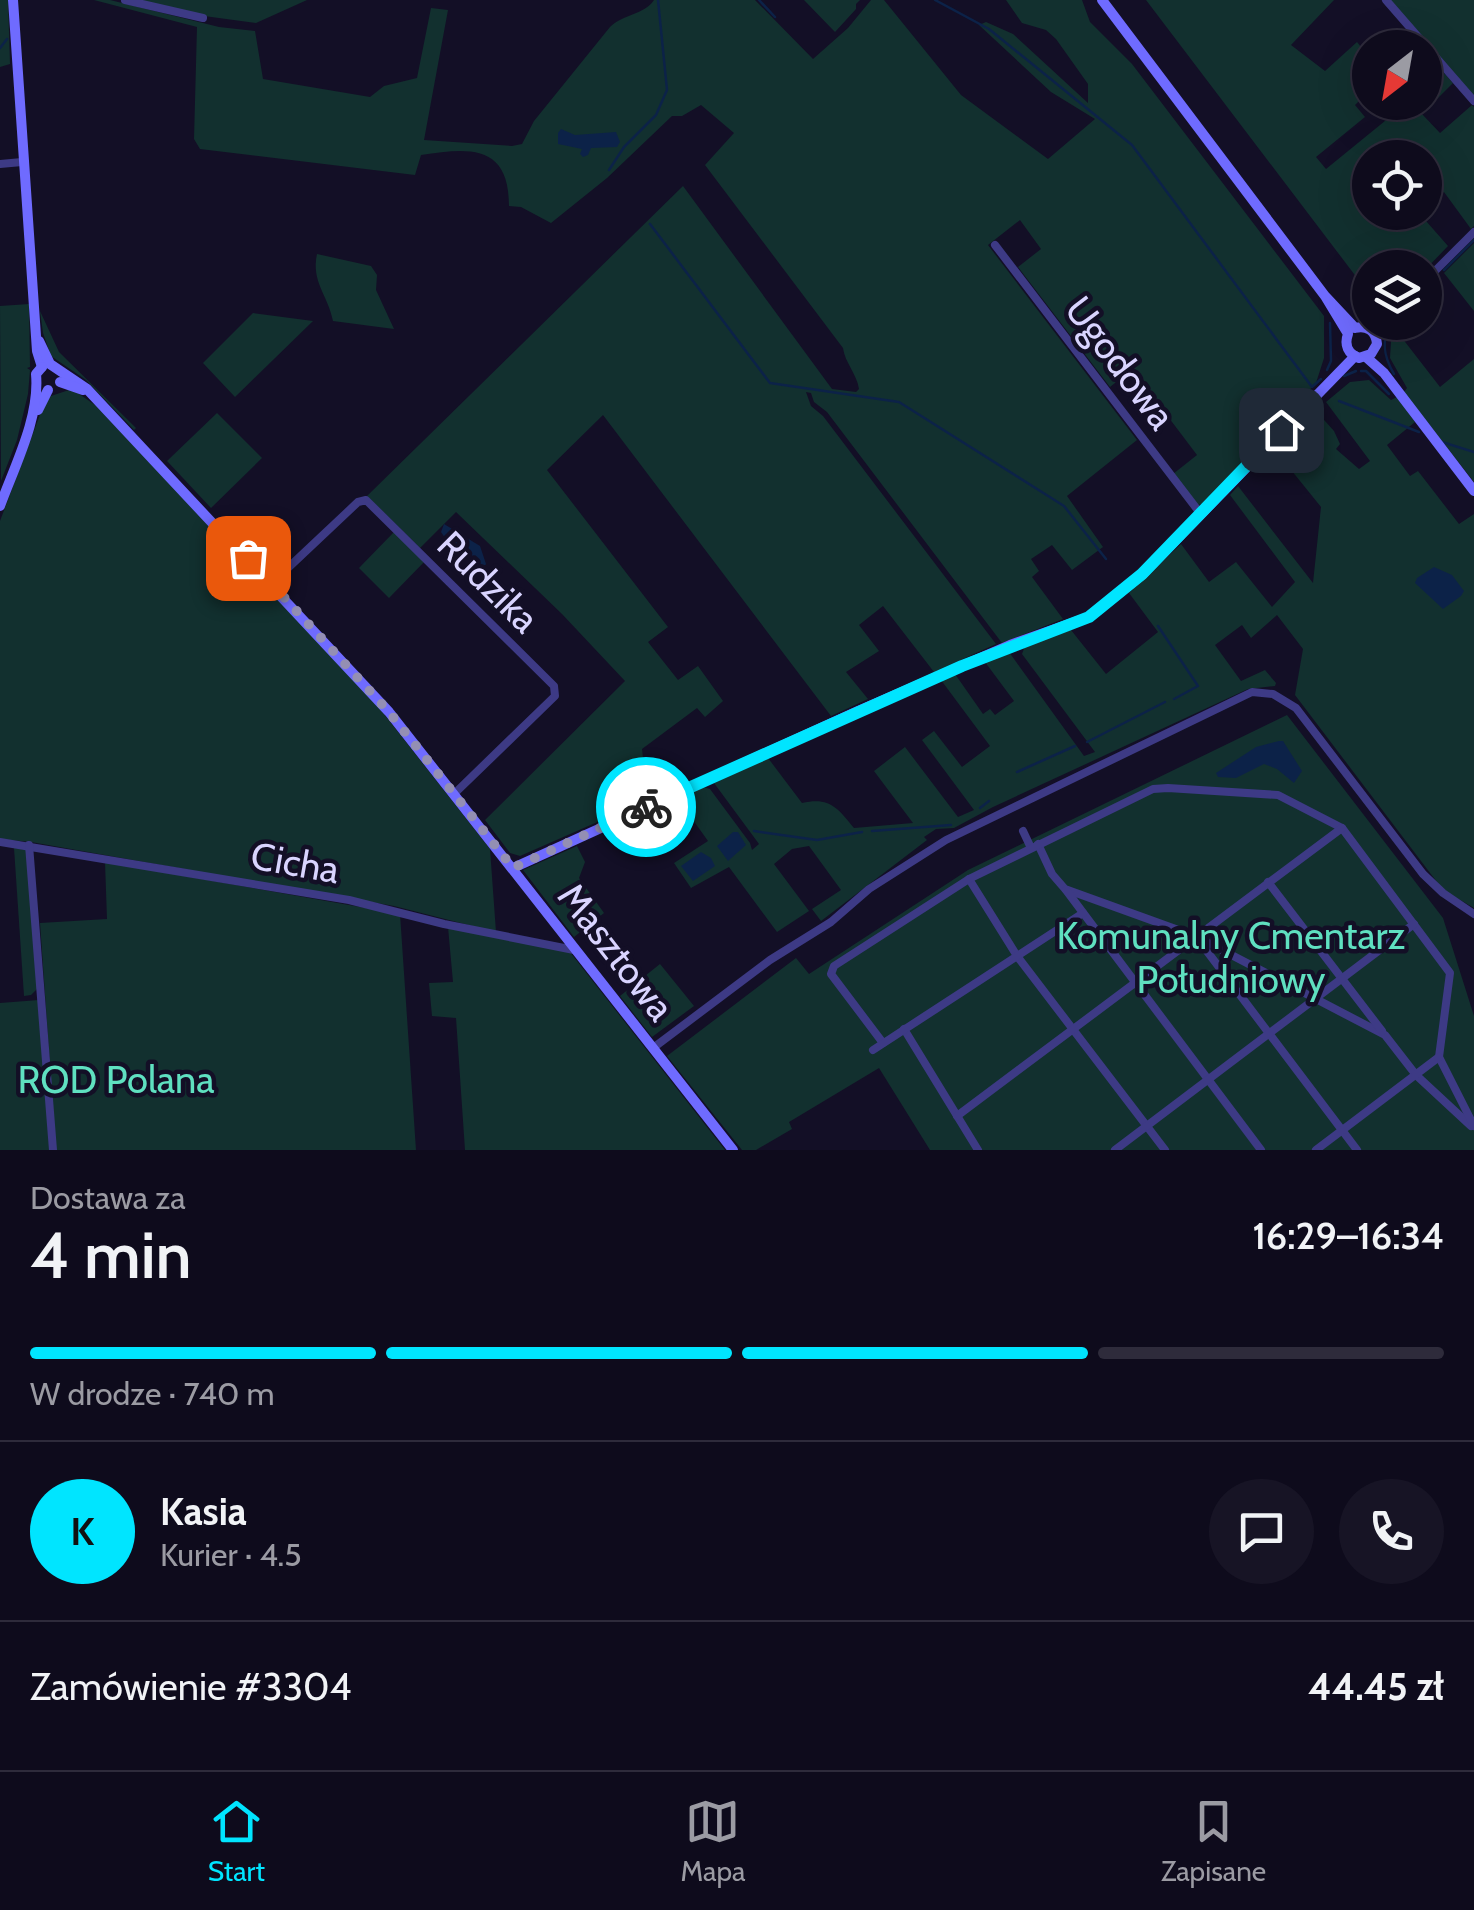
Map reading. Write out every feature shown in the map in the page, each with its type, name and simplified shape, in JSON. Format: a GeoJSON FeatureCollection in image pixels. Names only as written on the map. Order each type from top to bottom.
{"type":"FeatureCollection","features":[{"type":"Feature","properties":{"kind":"street"},"geometry":{"type":"LineString","coordinates":[[14,0],[22,162],[38,341],[46,365],[36,374],[43,387]]}},
{"type":"Feature","properties":{"kind":"street"},"geometry":{"type":"LineString","coordinates":[[125,0],[203,18]]}},
{"type":"Feature","properties":{"kind":"street"},"geometry":{"type":"LineString","coordinates":[[1102,0],[1352,331],[1346,344],[1384,372],[1474,490]]}},
{"type":"Feature","properties":{"kind":"street"},"geometry":{"type":"LineString","coordinates":[[1386,0],[1474,100]]}},
{"type":"Feature","properties":{"kind":"street"},"geometry":{"type":"LineString","coordinates":[[0,164],[22,162]]}},
{"type":"Feature","properties":{"kind":"street"},"geometry":{"type":"LineString","coordinates":[[1442,265],[1474,232]]}},
{"type":"Feature","properties":{"kind":"street","name":"Ugodowa"},"geometry":{"type":"LineString","coordinates":[[995,246],[1200,514]]}},
{"type":"Feature","properties":{"kind":"street"},"geometry":{"type":"LineString","coordinates":[[513,868],[858,710],[1010,645],[1089,617],[1142,574],[1334,374],[1361,354],[1369,340]]}},
{"type":"Feature","properties":{"kind":"street","name":"Masztowa"},"geometry":{"type":"LineString","coordinates":[[46,365],[89,393],[389,712],[733,1150]]}},
{"type":"Feature","properties":{"kind":"street"},"geometry":{"type":"LineString","coordinates":[[0,506],[43,387],[61,378]]}},
{"type":"Feature","properties":{"kind":"street","name":"Rudzika"},"geometry":{"type":"LineString","coordinates":[[272,584],[358,502],[366,500],[556,689],[555,696],[454,794]]}},
{"type":"Feature","properties":{"kind":"street"},"geometry":{"type":"LineString","coordinates":[[653,1048],[770,960],[832,922],[869,889],[946,840],[1252,692],[1273,694],[1296,708],[1423,874],[1474,914]]}},
{"type":"Feature","properties":{"kind":"street"},"geometry":{"type":"LineString","coordinates":[[883,1043],[831,974],[834,966],[969,878],[1153,789],[1278,795],[1342,828],[1450,972],[1439,1057],[1474,1128]]}},
{"type":"Feature","properties":{"kind":"street"},"geometry":{"type":"LineString","coordinates":[[958,1116],[1342,828]]}},
{"type":"Feature","properties":{"kind":"street"},"geometry":{"type":"LineString","coordinates":[[1023,831],[1261,1150]]}},
{"type":"Feature","properties":{"kind":"street","name":"Cicha"},"geometry":{"type":"LineString","coordinates":[[0,842],[349,900],[578,951]]}},
{"type":"Feature","properties":{"kind":"street"},"geometry":{"type":"LineString","coordinates":[[30,845],[53,1150]]}},
{"type":"Feature","properties":{"kind":"street"},"geometry":{"type":"LineString","coordinates":[[969,878],[1017,956],[1165,1150]]}},
{"type":"Feature","properties":{"kind":"street"},"geometry":{"type":"LineString","coordinates":[[1268,882],[1416,1075],[1474,1128]]}},
{"type":"Feature","properties":{"kind":"street"},"geometry":{"type":"LineString","coordinates":[[1065,889],[1195,936],[1385,1034]]}},
{"type":"Feature","properties":{"kind":"street"},"geometry":{"type":"LineString","coordinates":[[873,1050],[1083,914]]}},
{"type":"Feature","properties":{"kind":"street"},"geometry":{"type":"LineString","coordinates":[[1115,1150],[1414,924]]}},
{"type":"Feature","properties":{"kind":"street"},"geometry":{"type":"LineString","coordinates":[[1195,936],[1357,1150]]}},
{"type":"Feature","properties":{"kind":"street"},"geometry":{"type":"LineString","coordinates":[[904,1029],[978,1150]]}},
{"type":"Feature","properties":{"kind":"street"},"geometry":{"type":"LineString","coordinates":[[1316,1150],[1439,1057]]}},
{"type":"Feature","properties":{"kind":"green space"},"geometry":{"type":"Polygon","coordinates":[[[0,0],[8,0],[10,64],[0,67],[0,0]]]}},
{"type":"Feature","properties":{"kind":"green space"},"geometry":{"type":"Polygon","coordinates":[[[94,0],[110,0],[219,27],[255,31],[263,79],[370,97],[384,86],[417,78],[431,8],[448,10],[424,140],[512,146],[522,144],[534,121],[610,27],[654,0],[755,0],[813,59],[848,28],[871,0],[884,0],[961,95],[1048,159],[1095,119],[1051,92],[979,25],[986,22],[1013,34],[1088,103],[1088,84],[1056,39],[1046,30],[1022,23],[1006,0],[1082,0],[1090,22],[1132,64],[1324,316],[1324,358],[1316,383],[1206,503],[1198,505],[1173,474],[1197,455],[1132,369],[1110,387],[1018,267],[1041,249],[1020,220],[988,245],[1137,440],[1067,496],[1103,547],[1072,570],[1052,545],[1031,559],[1039,571],[1032,577],[1063,619],[1002,643],[827,412],[806,392],[811,406],[823,416],[996,644],[934,672],[883,606],[859,625],[879,651],[846,672],[868,699],[831,716],[603,415],[547,470],[668,627],[648,642],[678,680],[698,666],[723,701],[705,717],[697,708],[642,749],[643,758],[668,791],[520,856],[510,853],[485,820],[625,681],[456,512],[420,548],[367,496],[683,186],[832,389],[856,392],[858,384],[843,348],[705,165],[734,133],[701,105],[682,116],[672,116],[607,178],[551,223],[521,207],[509,206],[502,171],[494,161],[471,152],[421,155],[415,175],[200,149],[194,139],[197,27],[94,0]]]}},
{"type":"Feature","properties":{"kind":"green space"},"geometry":{"type":"Polygon","coordinates":[[[140,0],[307,0],[256,23],[204,16],[140,0]]]}},
{"type":"Feature","properties":{"kind":"green space"},"geometry":{"type":"Polygon","coordinates":[[[804,0],[860,0],[835,32],[804,0]]]}},
{"type":"Feature","properties":{"kind":"green space"},"geometry":{"type":"Polygon","coordinates":[[[1146,0],[1334,0],[1291,45],[1325,71],[1352,47],[1352,120],[1361,120],[1316,157],[1326,169],[1352,148],[1352,230],[1434,230],[1448,246],[1442,252],[1352,250],[1352,271],[1146,0]]]}},
{"type":"Feature","properties":{"kind":"green space"},"geometry":{"type":"Polygon","coordinates":[[[1389,0],[1474,0],[1474,96],[1442,60],[1442,30],[1416,30],[1389,0]]]}},
{"type":"Feature","properties":{"kind":"green space"},"geometry":{"type":"Polygon","coordinates":[[[1442,73],[1453,83],[1442,94],[1442,73]]]}},
{"type":"Feature","properties":{"kind":"green space"},"geometry":{"type":"Polygon","coordinates":[[[1472,105],[1471,229],[1444,192],[1442,140],[1362,140],[1386,120],[1428,120],[1440,133],[1472,105]]]}},
{"type":"Feature","properties":{"kind":"green space"},"geometry":{"type":"Polygon","coordinates":[[[1474,243],[1474,311],[1444,273],[1474,243]]]}},
{"type":"Feature","properties":{"kind":"green space"},"geometry":{"type":"Polygon","coordinates":[[[317,254],[371,266],[377,275],[376,290],[394,329],[333,321],[318,281],[317,254]]]}},
{"type":"Feature","properties":{"kind":"green space"},"geometry":{"type":"Polygon","coordinates":[[[29,304],[28,394],[17,440],[1,481],[0,306],[29,304]]]}},
{"type":"Feature","properties":{"kind":"green space"},"geometry":{"type":"Polygon","coordinates":[[[40,311],[59,352],[136,428],[134,430],[86,380],[51,356],[40,311]]]}},
{"type":"Feature","properties":{"kind":"green space"},"geometry":{"type":"Polygon","coordinates":[[[253,313],[313,321],[235,397],[203,363],[253,313]]]}},
{"type":"Feature","properties":{"kind":"green space"},"geometry":{"type":"Polygon","coordinates":[[[1391,340],[1404,340],[1440,387],[1474,359],[1474,482],[1404,392],[1407,388],[1390,358],[1391,340]]]}},
{"type":"Feature","properties":{"kind":"green space"},"geometry":{"type":"Polygon","coordinates":[[[1369,380],[1391,400],[1397,397],[1415,422],[1387,445],[1410,476],[1418,471],[1459,524],[1474,514],[1474,908],[1443,890],[1295,695],[1303,649],[1277,615],[1251,638],[1242,625],[1215,645],[1241,681],[1265,670],[1275,686],[1248,689],[954,828],[936,829],[821,921],[812,909],[841,890],[809,846],[792,849],[774,864],[809,911],[777,932],[729,867],[691,888],[674,863],[708,841],[678,799],[703,787],[710,789],[752,850],[759,844],[714,783],[768,758],[802,803],[819,801],[832,805],[854,828],[913,823],[874,771],[905,747],[958,817],[974,810],[922,740],[934,731],[962,767],[990,746],[941,680],[955,674],[983,714],[990,709],[995,715],[1014,701],[985,662],[1009,652],[1084,756],[1095,752],[1022,654],[1025,646],[1071,630],[1106,674],[1158,632],[1129,593],[1181,544],[1209,582],[1236,562],[1272,607],[1295,582],[1230,495],[1238,486],[1313,583],[1321,507],[1275,450],[1316,411],[1334,431],[1340,444],[1336,449],[1359,469],[1370,461],[1326,402],[1350,382],[1369,380]]]}},
{"type":"Feature","properties":{"kind":"green space"},"geometry":{"type":"Polygon","coordinates":[[[72,389],[95,405],[362,686],[490,849],[496,932],[394,906],[0,839],[0,521],[44,404],[51,396],[72,389]]]}},
{"type":"Feature","properties":{"kind":"green space"},"geometry":{"type":"Polygon","coordinates":[[[217,413],[262,458],[211,508],[167,461],[217,413]]]}},
{"type":"Feature","properties":{"kind":"green space"},"geometry":{"type":"Polygon","coordinates":[[[395,531],[425,561],[389,598],[359,568],[395,531]]]}},
{"type":"Feature","properties":{"kind":"green space","name":"Komunalny Cmentarz Południowy"},"geometry":{"type":"Polygon","coordinates":[[[1287,715],[1443,918],[1474,1016],[1474,1150],[930,1150],[879,1068],[789,1122],[792,1129],[756,1150],[742,1150],[667,1056],[796,958],[809,974],[968,870],[1287,715]]]}},
{"type":"Feature","properties":{"kind":"green space"},"geometry":{"type":"Polygon","coordinates":[[[577,846],[585,862],[579,878],[604,913],[574,937],[523,870],[577,846]]]}},
{"type":"Feature","properties":{"kind":"green space"},"geometry":{"type":"Polygon","coordinates":[[[14,848],[28,850],[38,988],[24,996],[14,848]]]}},
{"type":"Feature","properties":{"kind":"green space","name":"ROD Polana"},"geometry":{"type":"Polygon","coordinates":[[[105,862],[400,914],[416,1150],[56,1150],[40,923],[107,919],[105,862]]]}},
{"type":"Feature","properties":{"kind":"green space"},"geometry":{"type":"Polygon","coordinates":[[[448,927],[570,952],[725,1150],[465,1150],[456,1018],[432,1016],[429,983],[453,982],[448,927]]]}},
{"type":"Feature","properties":{"kind":"green space"},"geometry":{"type":"Polygon","coordinates":[[[660,964],[694,1006],[652,1037],[620,996],[660,964]]]}},
{"type":"Feature","properties":{"kind":"green space"},"geometry":{"type":"Polygon","coordinates":[[[39,1000],[51,1150],[0,1150],[0,1003],[39,1000]]]}},
{"type":"Feature","properties":{"kind":"water"},"geometry":{"type":"Polygon","coordinates":[[[561,129],[575,135],[616,132],[620,142],[617,147],[591,148],[583,157],[582,149],[558,144],[561,129]]]}},
{"type":"Feature","properties":{"kind":"water"},"geometry":{"type":"Polygon","coordinates":[[[444,524],[480,546],[486,564],[479,573],[456,554],[441,532],[444,524]]]}},
{"type":"Feature","properties":{"kind":"water"},"geometry":{"type":"Polygon","coordinates":[[[1434,567],[1452,575],[1464,591],[1443,609],[1415,583],[1434,567]]]}},
{"type":"Feature","properties":{"kind":"water"},"geometry":{"type":"Polygon","coordinates":[[[1283,741],[1302,771],[1294,783],[1264,764],[1236,778],[1218,777],[1216,773],[1256,747],[1283,741]]]}},
{"type":"Feature","properties":{"kind":"water"},"geometry":{"type":"Polygon","coordinates":[[[738,832],[746,845],[728,861],[717,846],[738,832]]]}},
{"type":"Feature","properties":{"kind":"water"},"geometry":{"type":"Polygon","coordinates":[[[701,852],[715,866],[693,881],[681,866],[701,852]]]}},
{"type":"Feature","properties":{"kind":"waterway"},"geometry":{"type":"LineString","coordinates":[[609,170],[624,147],[656,115],[667,90],[658,0]]}},
{"type":"Feature","properties":{"kind":"waterway"},"geometry":{"type":"LineString","coordinates":[[759,0],[775,17]]}},
{"type":"Feature","properties":{"kind":"waterway"},"geometry":{"type":"LineString","coordinates":[[935,0],[989,29],[1132,145],[1312,387],[1321,379]]}},
{"type":"Feature","properties":{"kind":"waterway"},"geometry":{"type":"LineString","coordinates":[[0,48],[7,39]]}},
{"type":"Feature","properties":{"kind":"waterway"},"geometry":{"type":"LineString","coordinates":[[650,224],[770,383],[899,402],[1064,506],[1106,559]]}},
{"type":"Feature","properties":{"kind":"waterway"},"geometry":{"type":"LineString","coordinates":[[1444,270],[1474,240]]}},
{"type":"Feature","properties":{"kind":"waterway"},"geometry":{"type":"LineString","coordinates":[[1327,370],[1331,361],[1330,323]]}},
{"type":"Feature","properties":{"kind":"waterway"},"geometry":{"type":"LineString","coordinates":[[1386,340],[1394,374]]}},
{"type":"Feature","properties":{"kind":"waterway"},"geometry":{"type":"LineString","coordinates":[[1344,376],[1356,371]]}},
{"type":"Feature","properties":{"kind":"waterway"},"geometry":{"type":"LineString","coordinates":[[1361,371],[1366,371],[1389,394]]}},
{"type":"Feature","properties":{"kind":"waterway"},"geometry":{"type":"LineString","coordinates":[[1339,401],[1419,432]]}},
{"type":"Feature","properties":{"kind":"waterway"},"geometry":{"type":"LineString","coordinates":[[1442,442],[1474,452]]}},
{"type":"Feature","properties":{"kind":"waterway"},"geometry":{"type":"LineString","coordinates":[[1158,626],[1198,686],[1174,699]]}},
{"type":"Feature","properties":{"kind":"waterway"},"geometry":{"type":"LineString","coordinates":[[1087,742],[1165,702]]}},
{"type":"Feature","properties":{"kind":"waterway"},"geometry":{"type":"LineString","coordinates":[[1017,772],[1075,746]]}},
{"type":"Feature","properties":{"kind":"waterway"},"geometry":{"type":"LineString","coordinates":[[980,808],[989,801]]}},
{"type":"Feature","properties":{"kind":"waterway"},"geometry":{"type":"LineString","coordinates":[[872,831],[951,825]]}},
{"type":"Feature","properties":{"kind":"waterway"},"geometry":{"type":"LineString","coordinates":[[754,831],[817,840],[862,832]]}},
{"type":"Feature","properties":{"kind":"way so far"},"geometry":{"type":"LineString","coordinates":[[248,558],[389,712],[513,868],[646,807]]}},
{"type":"Feature","properties":{"kind":"route"},"geometry":{"type":"LineString","coordinates":[[646,807],[858,710],[1010,645],[1089,617],[1142,574],[1281,430]]}}]}
